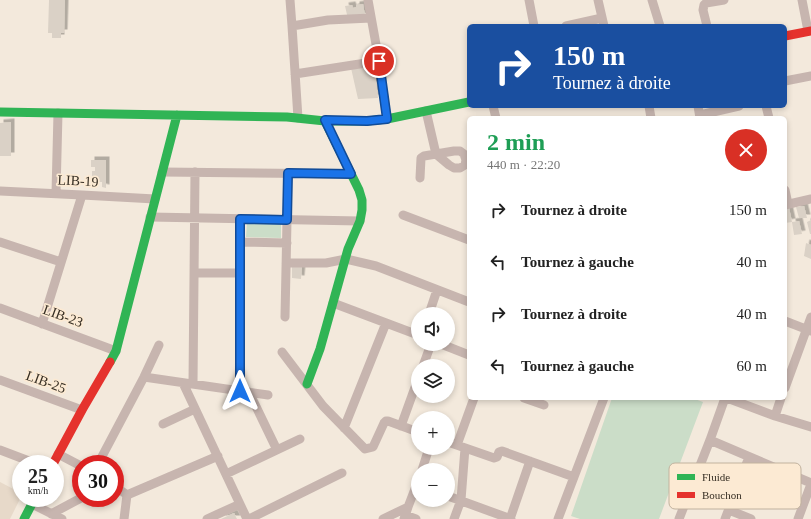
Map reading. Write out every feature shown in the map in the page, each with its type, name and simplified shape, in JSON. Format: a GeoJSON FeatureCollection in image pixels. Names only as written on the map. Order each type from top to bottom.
{"type":"FeatureCollection","features":[{"type":"Feature","properties":{"kind":"street"},"geometry":{"type":"LineString","coordinates":[[290,0],[298,118]]}},
{"type":"Feature","properties":{"kind":"street"},"geometry":{"type":"LineString","coordinates":[[368,0],[379,61],[387,119]]}},
{"type":"Feature","properties":{"kind":"street"},"geometry":{"type":"LineString","coordinates":[[529,0],[534,24]]}},
{"type":"Feature","properties":{"kind":"street"},"geometry":{"type":"LineString","coordinates":[[584,24],[603,22],[598,0]]}},
{"type":"Feature","properties":{"kind":"street"},"geometry":{"type":"LineString","coordinates":[[652,0],[659,24]]}},
{"type":"Feature","properties":{"kind":"street"},"geometry":{"type":"LineString","coordinates":[[706,24],[703,10],[706,3],[724,0]]}},
{"type":"Feature","properties":{"kind":"street"},"geometry":{"type":"LineString","coordinates":[[787,36],[810,31],[802,0]]}},
{"type":"Feature","properties":{"kind":"street"},"geometry":{"type":"LineString","coordinates":[[292,26],[328,20],[371,18]]}},
{"type":"Feature","properties":{"kind":"street"},"geometry":{"type":"LineString","coordinates":[[295,74],[379,61]]}},
{"type":"Feature","properties":{"kind":"street"},"geometry":{"type":"LineString","coordinates":[[787,81],[811,76]]}},
{"type":"Feature","properties":{"kind":"street"},"geometry":{"type":"LineString","coordinates":[[0,112],[287,117],[367,121],[387,119],[467,102]]}},
{"type":"Feature","properties":{"kind":"street"},"geometry":{"type":"LineString","coordinates":[[699,113],[728,108]]}},
{"type":"Feature","properties":{"kind":"street"},"geometry":{"type":"LineString","coordinates":[[420,178],[421,158],[436,154],[426,111]]}},
{"type":"Feature","properties":{"kind":"street"},"geometry":{"type":"LineString","coordinates":[[56,194],[58,113]]}},
{"type":"Feature","properties":{"kind":"street"},"geometry":{"type":"LineString","coordinates":[[72,461],[58,454],[116,351],[177,115]]}},
{"type":"Feature","properties":{"kind":"street"},"geometry":{"type":"LineString","coordinates":[[307,384],[320,349],[348,249],[360,221],[362,210],[362,200],[359,190],[325,120]]}},
{"type":"Feature","properties":{"kind":"street"},"geometry":{"type":"LineString","coordinates":[[162,172],[351,174]]}},
{"type":"Feature","properties":{"kind":"street"},"geometry":{"type":"LineString","coordinates":[[193,384],[194,172]]}},
{"type":"Feature","properties":{"kind":"street"},"geometry":{"type":"LineString","coordinates":[[285,317],[288,173]]}},
{"type":"Feature","properties":{"kind":"street","name":"LIB-19"},"geometry":{"type":"LineString","coordinates":[[0,192],[82,194],[155,199]]}},
{"type":"Feature","properties":{"kind":"street"},"geometry":{"type":"LineString","coordinates":[[42,324],[82,194]]}},
{"type":"Feature","properties":{"kind":"street"},"geometry":{"type":"LineString","coordinates":[[787,205],[811,199]]}},
{"type":"Feature","properties":{"kind":"street"},"geometry":{"type":"LineString","coordinates":[[403,215],[467,239]]}},
{"type":"Feature","properties":{"kind":"street"},"geometry":{"type":"LineString","coordinates":[[150,218],[360,221]]}},
{"type":"Feature","properties":{"kind":"street"},"geometry":{"type":"LineString","coordinates":[[240,219],[240,273],[245,392],[277,450]]}},
{"type":"Feature","properties":{"kind":"street"},"geometry":{"type":"LineString","coordinates":[[0,242],[61,262]]}},
{"type":"Feature","properties":{"kind":"street"},"geometry":{"type":"LineString","coordinates":[[240,242],[287,243]]}},
{"type":"Feature","properties":{"kind":"street"},"geometry":{"type":"LineString","coordinates":[[286,263],[326,263],[346,259],[376,266],[467,301]]}},
{"type":"Feature","properties":{"kind":"street"},"geometry":{"type":"LineString","coordinates":[[194,273],[240,273]]}},
{"type":"Feature","properties":{"kind":"street"},"geometry":{"type":"LineString","coordinates":[[431,307],[437,290]]}},
{"type":"Feature","properties":{"kind":"street"},"geometry":{"type":"LineString","coordinates":[[333,303],[411,332]]}},
{"type":"Feature","properties":{"kind":"street","name":"LIB-23"},"geometry":{"type":"LineString","coordinates":[[0,308],[116,351]]}},
{"type":"Feature","properties":{"kind":"street"},"geometry":{"type":"LineString","coordinates":[[787,383],[809,330],[811,318]]}},
{"type":"Feature","properties":{"kind":"street"},"geometry":{"type":"LineString","coordinates":[[787,322],[809,330]]}},
{"type":"Feature","properties":{"kind":"street"},"geometry":{"type":"LineString","coordinates":[[344,428],[386,323]]}},
{"type":"Feature","properties":{"kind":"street"},"geometry":{"type":"LineString","coordinates":[[103,455],[144,377],[159,345]]}},
{"type":"Feature","properties":{"kind":"street"},"geometry":{"type":"LineString","coordinates":[[455,350],[467,354]]}},
{"type":"Feature","properties":{"kind":"street"},"geometry":{"type":"LineString","coordinates":[[282,352],[323,406],[365,449],[373,447],[386,421],[411,430]]}},
{"type":"Feature","properties":{"kind":"street"},"geometry":{"type":"LineString","coordinates":[[144,377],[268,395]]}},
{"type":"Feature","properties":{"kind":"street","name":"LIB-25"},"geometry":{"type":"LineString","coordinates":[[0,380],[82,410]]}},
{"type":"Feature","properties":{"kind":"street"},"geometry":{"type":"LineString","coordinates":[[182,383],[248,519],[342,473]]}},
{"type":"Feature","properties":{"kind":"street"},"geometry":{"type":"LineString","coordinates":[[401,426],[411,399]]}},
{"type":"Feature","properties":{"kind":"street"},"geometry":{"type":"LineString","coordinates":[[454,519],[461,500],[457,445],[473,400]]}},
{"type":"Feature","properties":{"kind":"street"},"geometry":{"type":"LineString","coordinates":[[529,400],[544,406]]}},
{"type":"Feature","properties":{"kind":"street"},"geometry":{"type":"LineString","coordinates":[[558,519],[603,400]]}},
{"type":"Feature","properties":{"kind":"street"},"geometry":{"type":"LineString","coordinates":[[701,463],[725,400]]}},
{"type":"Feature","properties":{"kind":"street"},"geometry":{"type":"LineString","coordinates":[[731,400],[811,427]]}},
{"type":"Feature","properties":{"kind":"street"},"geometry":{"type":"LineString","coordinates":[[775,416],[780,400]]}},
{"type":"Feature","properties":{"kind":"street"},"geometry":{"type":"LineString","coordinates":[[163,424],[195,409]]}},
{"type":"Feature","properties":{"kind":"street"},"geometry":{"type":"LineString","coordinates":[[226,474],[300,440]]}},
{"type":"Feature","properties":{"kind":"street"},"geometry":{"type":"LineString","coordinates":[[710,440],[763,463]]}},
{"type":"Feature","properties":{"kind":"street"},"geometry":{"type":"LineString","coordinates":[[457,445],[494,458],[497,457],[499,452],[502,451],[574,477]]}},
{"type":"Feature","properties":{"kind":"street"},"geometry":{"type":"LineString","coordinates":[[0,450],[13,455]]}},
{"type":"Feature","properties":{"kind":"street"},"geometry":{"type":"LineString","coordinates":[[127,496],[218,456]]}},
{"type":"Feature","properties":{"kind":"street"},"geometry":{"type":"LineString","coordinates":[[747,463],[749,457]]}},
{"type":"Feature","properties":{"kind":"street"},"geometry":{"type":"LineString","coordinates":[[455,498],[510,519],[530,462]]}},
{"type":"Feature","properties":{"kind":"street"},"geometry":{"type":"LineString","coordinates":[[798,519],[811,483],[801,479]]}},
{"type":"Feature","properties":{"kind":"street"},"geometry":{"type":"LineString","coordinates":[[124,519],[127,496]]}},
{"type":"Feature","properties":{"kind":"street"},"geometry":{"type":"LineString","coordinates":[[406,514],[411,502]]}},
{"type":"Feature","properties":{"kind":"street"},"geometry":{"type":"LineString","coordinates":[[51,514],[72,503]]}},
{"type":"Feature","properties":{"kind":"street"},"geometry":{"type":"LineString","coordinates":[[207,519],[240,504]]}},
{"type":"Feature","properties":{"kind":"street"},"geometry":{"type":"LineString","coordinates":[[24,519],[31,507]]}},
{"type":"Feature","properties":{"kind":"street"},"geometry":{"type":"LineString","coordinates":[[42,507],[51,514],[62,519]]}},
{"type":"Feature","properties":{"kind":"street"},"geometry":{"type":"LineString","coordinates":[[679,519],[683,509]]}},
{"type":"Feature","properties":{"kind":"street"},"geometry":{"type":"LineString","coordinates":[[383,519],[406,514],[416,519]]}},
{"type":"Feature","properties":{"kind":"street"},"geometry":{"type":"LineString","coordinates":[[727,515],[751,519]]}},
{"type":"Feature","properties":{"kind":"shaded area"},"geometry":{"type":"Polygon","coordinates":[[[0,482],[12,488],[12,507],[16,507],[10,519],[0,519],[0,482]]]}},
{"type":"Feature","properties":{"kind":"green space"},"geometry":{"type":"Polygon","coordinates":[[[247,223],[281,224],[281,238],[246,237],[247,223]]]}},
{"type":"Feature","properties":{"kind":"green space"},"geometry":{"type":"Polygon","coordinates":[[[611,400],[698,400],[703,402],[680,463],[669,463],[669,492],[659,519],[580,519],[571,516],[611,400]]]}},
{"type":"Feature","properties":{"kind":"building"},"geometry":{"type":"Polygon","coordinates":[[[49,0],[65,0],[64,33],[61,33],[61,38],[52,38],[52,33],[48,33],[49,0]]]}},
{"type":"Feature","properties":{"kind":"building"},"geometry":{"type":"Polygon","coordinates":[[[363,4],[365,16],[348,19],[345,6],[352,5],[353,8],[356,7],[356,5],[363,4]]]}},
{"type":"Feature","properties":{"kind":"building"},"geometry":{"type":"Polygon","coordinates":[[[374,64],[378,98],[358,99],[351,68],[374,64]]]}},
{"type":"Feature","properties":{"kind":"building"},"geometry":{"type":"Polygon","coordinates":[[[11,122],[11,156],[0,156],[0,123],[11,122]]]}},
{"type":"Feature","properties":{"kind":"building"},"geometry":{"type":"Polygon","coordinates":[[[91,160],[106,160],[106,188],[102,187],[102,182],[92,182],[92,171],[95,171],[95,167],[91,167],[91,160]]]}},
{"type":"Feature","properties":{"kind":"building"},"geometry":{"type":"Polygon","coordinates":[[[804,206],[807,218],[799,218],[796,207],[804,206]]]}},
{"type":"Feature","properties":{"kind":"building"},"geometry":{"type":"Polygon","coordinates":[[[787,208],[789,208],[792,222],[787,223],[787,208]]]}},
{"type":"Feature","properties":{"kind":"building"},"geometry":{"type":"Polygon","coordinates":[[[811,220],[811,234],[810,234],[807,222],[811,220]]]}},
{"type":"Feature","properties":{"kind":"building"},"geometry":{"type":"Polygon","coordinates":[[[799,221],[802,234],[794,235],[792,222],[799,221]]]}},
{"type":"Feature","properties":{"kind":"building"},"geometry":{"type":"Polygon","coordinates":[[[806,243],[811,245],[811,259],[804,256],[806,243]]]}},
{"type":"Feature","properties":{"kind":"building"},"geometry":{"type":"Polygon","coordinates":[[[292,267],[302,267],[301,279],[292,278],[292,267]]]}},
{"type":"Feature","properties":{"kind":"building"},"geometry":{"type":"Polygon","coordinates":[[[234,513],[237,519],[221,519],[234,513]]]}},
{"type":"Feature","properties":{"kind":"traffic: fast"},"geometry":{"type":"LineString","coordinates":[[0,112],[287,117],[325,121],[367,121],[387,119],[467,102]]}},
{"type":"Feature","properties":{"kind":"traffic: fast"},"geometry":{"type":"LineString","coordinates":[[110,362],[116,351],[177,115]]}},
{"type":"Feature","properties":{"kind":"traffic: fast"},"geometry":{"type":"LineString","coordinates":[[307,384],[320,349],[348,249],[360,221],[362,210],[362,200],[359,190],[325,121]]}},
{"type":"Feature","properties":{"kind":"traffic: fast"},"geometry":{"type":"LineString","coordinates":[[24,519],[30,507]]}},
{"type":"Feature","properties":{"kind":"traffic: jam"},"geometry":{"type":"LineString","coordinates":[[787,36],[811,31]]}},
{"type":"Feature","properties":{"kind":"traffic: jam"},"geometry":{"type":"LineString","coordinates":[[58,455],[110,362]]}},
{"type":"Feature","properties":{"kind":"route"},"geometry":{"type":"LineString","coordinates":[[240,391],[240,219],[287,220],[288,173],[351,174],[325,120],[367,121],[387,119],[379,61]]}}]}
